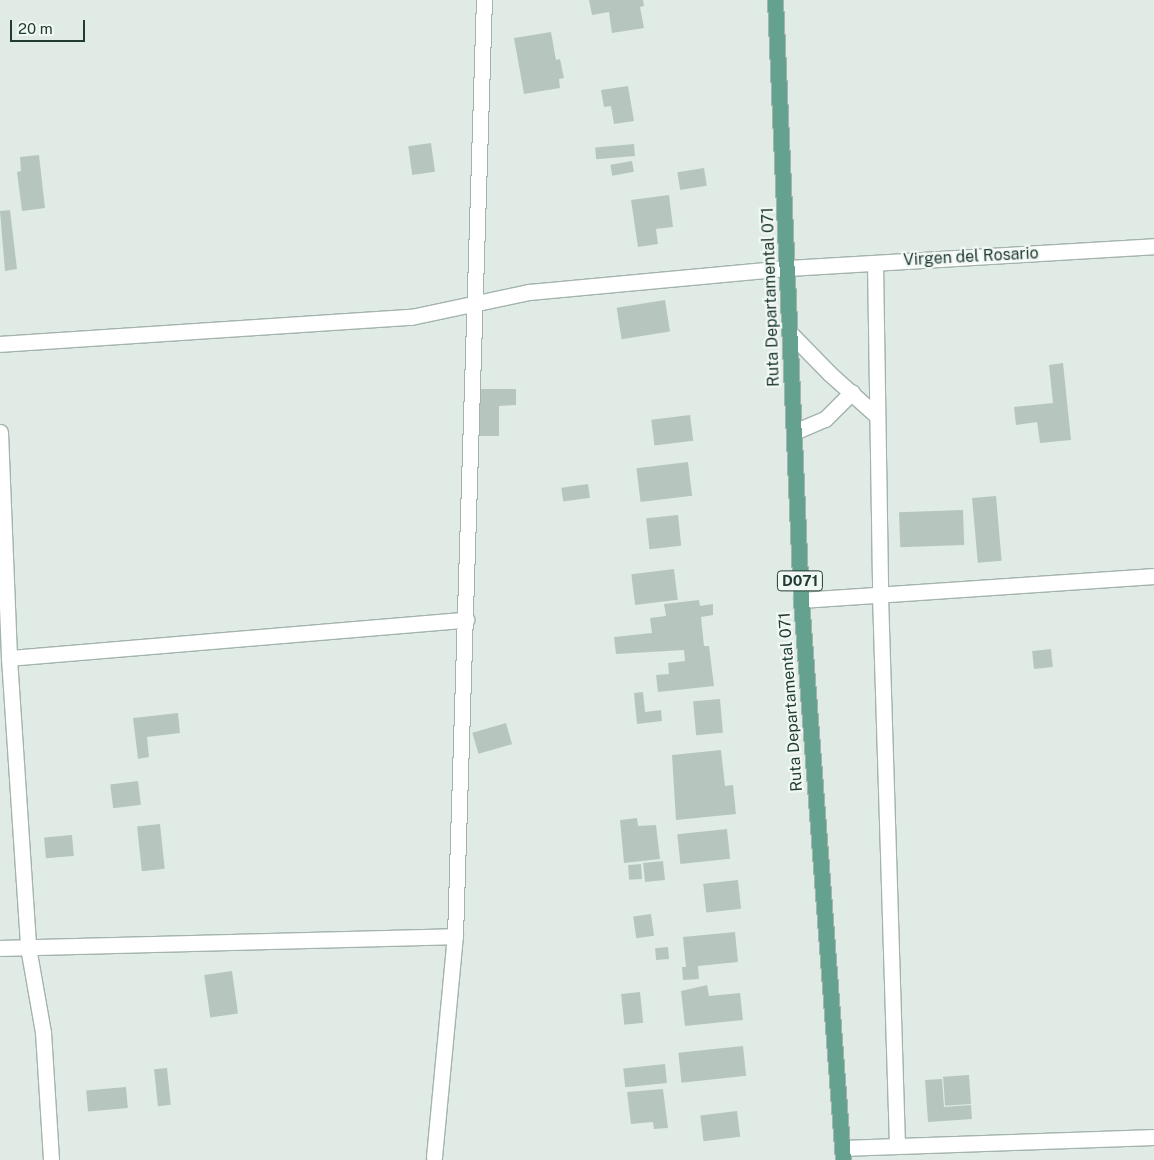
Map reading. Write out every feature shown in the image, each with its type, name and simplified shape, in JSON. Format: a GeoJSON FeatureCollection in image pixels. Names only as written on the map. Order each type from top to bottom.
{"type":"FeatureCollection","features":[{"type":"Feature","properties":{"kind":"main road","name":"Ruta Departamental 071"},"geometry":{"type":"LineString","coordinates":[[775,0],[801,600],[843,1154]]}},
{"type":"Feature","properties":{"kind":"street"},"geometry":{"type":"LineString","coordinates":[[434,1157],[456,936],[466,620],[472,306],[484,0]]}},
{"type":"Feature","properties":{"kind":"street","name":"Virgen del Rosario"},"geometry":{"type":"LineString","coordinates":[[0,344],[316,325],[411,317],[472,306],[529,292],[788,268],[1154,246]]}},
{"type":"Feature","properties":{"kind":"street"},"geometry":{"type":"LineString","coordinates":[[875,263],[880,595],[897,1146]]}},
{"type":"Feature","properties":{"kind":"street"},"geometry":{"type":"LineString","coordinates":[[790,333],[877,416]]}},
{"type":"Feature","properties":{"kind":"street"},"geometry":{"type":"LineString","coordinates":[[794,432],[825,419],[852,392]]}},
{"type":"Feature","properties":{"kind":"street"},"geometry":{"type":"LineString","coordinates":[[0,432],[9,658],[28,947],[44,1032],[50,1160]]}},
{"type":"Feature","properties":{"kind":"street"},"geometry":{"type":"LineString","coordinates":[[801,600],[1154,576]]}},
{"type":"Feature","properties":{"kind":"street"},"geometry":{"type":"LineString","coordinates":[[9,658],[466,620]]}},
{"type":"Feature","properties":{"kind":"street"},"geometry":{"type":"LineString","coordinates":[[0,948],[456,936]]}},
{"type":"Feature","properties":{"kind":"street"},"geometry":{"type":"LineString","coordinates":[[843,1154],[897,1146],[1154,1137]]}},
{"type":"Feature","properties":{"kind":"building"},"geometry":{"type":"Polygon","coordinates":[[[589,0],[643,0],[644,6],[640,7],[644,28],[612,33],[609,12],[592,15],[589,0]]]}},
{"type":"Feature","properties":{"kind":"building"},"geometry":{"type":"Polygon","coordinates":[[[551,32],[556,60],[560,59],[564,78],[559,79],[560,88],[524,94],[514,38],[551,32]]]}},
{"type":"Feature","properties":{"kind":"building"},"geometry":{"type":"Polygon","coordinates":[[[628,86],[634,121],[614,124],[611,106],[604,107],[601,90],[628,86]]]}},
{"type":"Feature","properties":{"kind":"building"},"geometry":{"type":"Polygon","coordinates":[[[431,143],[435,172],[412,175],[408,146],[431,143]]]}},
{"type":"Feature","properties":{"kind":"building"},"geometry":{"type":"Polygon","coordinates":[[[634,144],[635,156],[596,159],[595,147],[634,144]]]}},
{"type":"Feature","properties":{"kind":"building"},"geometry":{"type":"Polygon","coordinates":[[[39,155],[45,208],[22,211],[17,172],[21,171],[20,157],[39,155]]]}},
{"type":"Feature","properties":{"kind":"building"},"geometry":{"type":"Polygon","coordinates":[[[632,161],[634,172],[612,176],[610,165],[632,161]]]}},
{"type":"Feature","properties":{"kind":"building"},"geometry":{"type":"Polygon","coordinates":[[[704,168],[707,186],[680,190],[677,172],[704,168]]]}},
{"type":"Feature","properties":{"kind":"building"},"geometry":{"type":"Polygon","coordinates":[[[669,195],[673,227],[656,229],[658,244],[638,247],[631,200],[669,195]]]}},
{"type":"Feature","properties":{"kind":"building"},"geometry":{"type":"Polygon","coordinates":[[[10,210],[17,269],[5,271],[0,211],[10,210]]]}},
{"type":"Feature","properties":{"kind":"building"},"geometry":{"type":"Polygon","coordinates":[[[665,300],[670,332],[622,339],[617,308],[665,300]]]}},
{"type":"Feature","properties":{"kind":"building"},"geometry":{"type":"Polygon","coordinates":[[[1063,363],[1071,440],[1040,443],[1037,422],[1016,425],[1014,407],[1053,403],[1049,365],[1063,363]]]}},
{"type":"Feature","properties":{"kind":"building"},"geometry":{"type":"Polygon","coordinates":[[[473,389],[516,389],[516,405],[499,406],[499,436],[473,436],[473,389]]]}},
{"type":"Feature","properties":{"kind":"building"},"geometry":{"type":"Polygon","coordinates":[[[690,415],[693,441],[654,446],[651,420],[690,415]]]}},
{"type":"Feature","properties":{"kind":"building"},"geometry":{"type":"Polygon","coordinates":[[[688,462],[692,496],[641,502],[636,468],[688,462]]]}},
{"type":"Feature","properties":{"kind":"building"},"geometry":{"type":"Polygon","coordinates":[[[588,484],[590,498],[563,502],[561,488],[588,484]]]}},
{"type":"Feature","properties":{"kind":"building"},"geometry":{"type":"Polygon","coordinates":[[[996,496],[1002,561],[978,563],[972,498],[996,496]]]}},
{"type":"Feature","properties":{"kind":"building"},"geometry":{"type":"Polygon","coordinates":[[[963,510],[964,545],[900,547],[899,512],[963,510]]]}},
{"type":"Feature","properties":{"kind":"building"},"geometry":{"type":"Polygon","coordinates":[[[678,515],[681,546],[649,549],[646,518],[678,515]]]}},
{"type":"Feature","properties":{"kind":"building"},"geometry":{"type":"Polygon","coordinates":[[[674,569],[678,600],[635,605],[631,574],[674,569]]]}},
{"type":"Feature","properties":{"kind":"building"},"geometry":{"type":"Polygon","coordinates":[[[699,600],[700,606],[713,604],[713,615],[701,617],[704,646],[709,646],[714,686],[658,692],[656,675],[669,674],[668,663],[685,661],[684,650],[616,654],[614,637],[652,633],[650,618],[666,616],[664,604],[699,600]]]}},
{"type":"Feature","properties":{"kind":"building"},"geometry":{"type":"Polygon","coordinates":[[[1051,649],[1053,667],[1034,669],[1032,651],[1051,649]]]}},
{"type":"Feature","properties":{"kind":"building"},"geometry":{"type":"Polygon","coordinates":[[[643,692],[645,712],[661,710],[662,721],[637,724],[634,693],[643,692]]]}},
{"type":"Feature","properties":{"kind":"building"},"geometry":{"type":"Polygon","coordinates":[[[720,699],[723,733],[696,735],[693,701],[720,699]]]}},
{"type":"Feature","properties":{"kind":"building"},"geometry":{"type":"Polygon","coordinates":[[[178,713],[180,733],[147,737],[149,757],[138,759],[133,718],[178,713]]]}},
{"type":"Feature","properties":{"kind":"building"},"geometry":{"type":"Polygon","coordinates":[[[506,723],[512,744],[478,754],[472,733],[506,723]]]}},
{"type":"Feature","properties":{"kind":"building"},"geometry":{"type":"Polygon","coordinates":[[[721,750],[725,786],[733,785],[736,814],[676,820],[672,755],[721,750]]]}},
{"type":"Feature","properties":{"kind":"building"},"geometry":{"type":"Polygon","coordinates":[[[138,781],[141,805],[113,808],[110,784],[138,781]]]}},
{"type":"Feature","properties":{"kind":"building"},"geometry":{"type":"Polygon","coordinates":[[[637,818],[638,826],[656,825],[660,859],[624,863],[620,820],[637,818]]]}},
{"type":"Feature","properties":{"kind":"building"},"geometry":{"type":"Polygon","coordinates":[[[160,824],[165,869],[142,871],[137,826],[160,824]]]}},
{"type":"Feature","properties":{"kind":"building"},"geometry":{"type":"Polygon","coordinates":[[[727,829],[730,859],[680,864],[677,834],[727,829]]]}},
{"type":"Feature","properties":{"kind":"building"},"geometry":{"type":"Polygon","coordinates":[[[72,835],[74,856],[46,858],[44,837],[72,835]]]}},
{"type":"Feature","properties":{"kind":"building"},"geometry":{"type":"Polygon","coordinates":[[[663,861],[665,880],[645,882],[643,863],[663,861]]]}},
{"type":"Feature","properties":{"kind":"building"},"geometry":{"type":"Polygon","coordinates":[[[641,864],[642,879],[629,880],[628,865],[641,864]]]}},
{"type":"Feature","properties":{"kind":"building"},"geometry":{"type":"Polygon","coordinates":[[[738,880],[741,909],[706,912],[703,884],[738,880]]]}},
{"type":"Feature","properties":{"kind":"building"},"geometry":{"type":"Polygon","coordinates":[[[651,914],[654,936],[636,938],[633,917],[651,914]]]}},
{"type":"Feature","properties":{"kind":"building"},"geometry":{"type":"Polygon","coordinates":[[[735,932],[738,962],[698,966],[699,979],[683,980],[682,967],[686,967],[683,937],[735,932]]]}},
{"type":"Feature","properties":{"kind":"building"},"geometry":{"type":"Polygon","coordinates":[[[668,947],[669,959],[656,960],[655,948],[668,947]]]}},
{"type":"Feature","properties":{"kind":"building"},"geometry":{"type":"Polygon","coordinates":[[[232,971],[238,1014],[210,1017],[204,975],[232,971]]]}},
{"type":"Feature","properties":{"kind":"building"},"geometry":{"type":"Polygon","coordinates":[[[707,985],[709,996],[740,993],[743,1020],[685,1026],[681,991],[707,985]]]}},
{"type":"Feature","properties":{"kind":"building"},"geometry":{"type":"Polygon","coordinates":[[[640,992],[643,1023],[624,1025],[621,994],[640,992]]]}},
{"type":"Feature","properties":{"kind":"building"},"geometry":{"type":"Polygon","coordinates":[[[743,1046],[746,1076],[681,1083],[678,1053],[743,1046]]]}},
{"type":"Feature","properties":{"kind":"building"},"geometry":{"type":"Polygon","coordinates":[[[665,1064],[667,1083],[625,1087],[623,1068],[665,1064]]]}},
{"type":"Feature","properties":{"kind":"building"},"geometry":{"type":"Polygon","coordinates":[[[167,1068],[171,1105],[158,1106],[154,1069],[167,1068]]]}},
{"type":"Feature","properties":{"kind":"building"},"geometry":{"type":"Polygon","coordinates":[[[969,1075],[971,1104],[945,1106],[943,1077],[969,1075]]]}},
{"type":"Feature","properties":{"kind":"building"},"geometry":{"type":"Polygon","coordinates":[[[942,1079],[944,1107],[971,1105],[972,1119],[928,1122],[925,1080],[942,1079]]]}},
{"type":"Feature","properties":{"kind":"building"},"geometry":{"type":"Polygon","coordinates":[[[126,1087],[128,1108],[88,1111],[86,1090],[126,1087]]]}},
{"type":"Feature","properties":{"kind":"building"},"geometry":{"type":"Polygon","coordinates":[[[663,1089],[668,1128],[654,1129],[653,1122],[631,1124],[627,1092],[663,1089]]]}},
{"type":"Feature","properties":{"kind":"building"},"geometry":{"type":"Polygon","coordinates":[[[737,1111],[740,1137],[703,1141],[700,1116],[737,1111]]]}}]}
